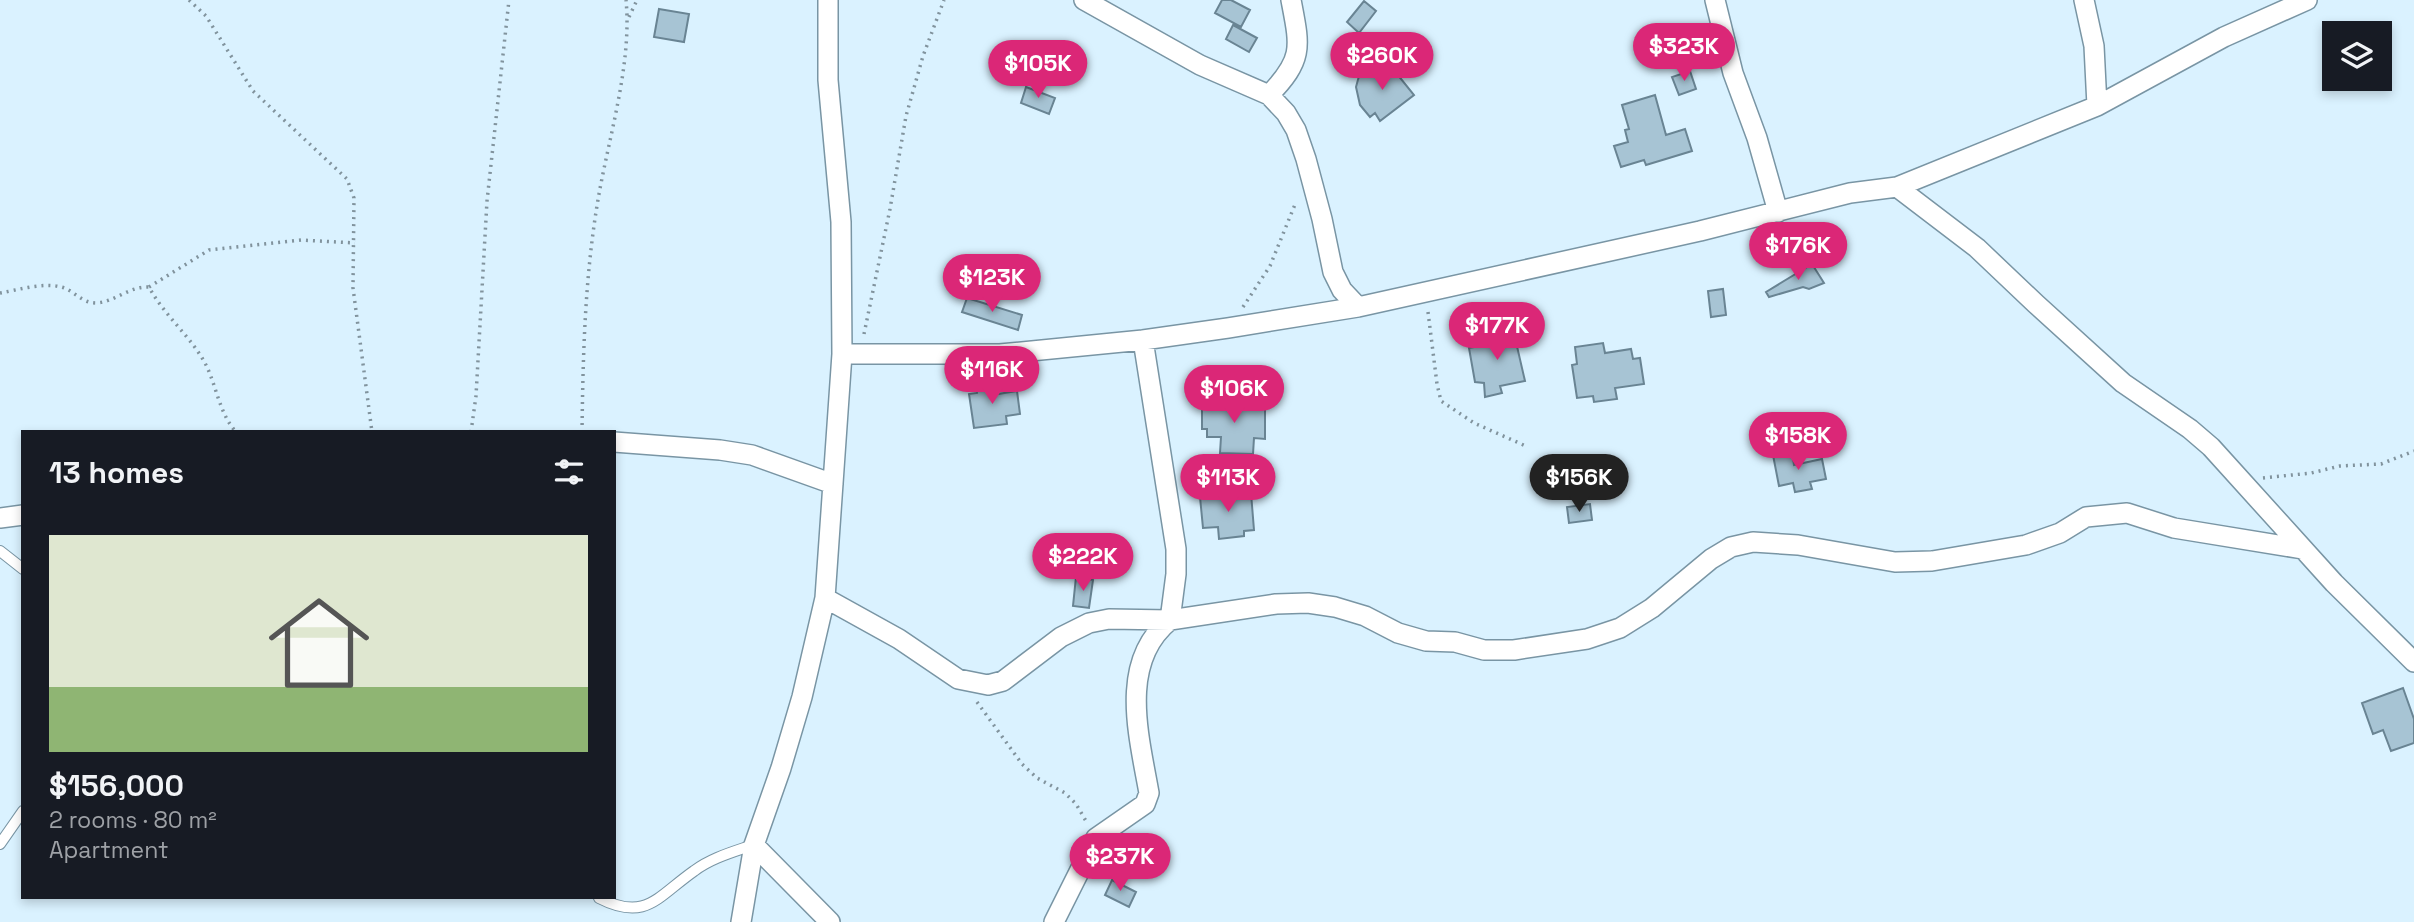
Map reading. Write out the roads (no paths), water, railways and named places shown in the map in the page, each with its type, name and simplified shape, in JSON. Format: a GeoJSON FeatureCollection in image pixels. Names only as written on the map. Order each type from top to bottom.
{"type":"FeatureCollection","features":[{"type":"Feature","properties":{"kind":"street"},"geometry":{"type":"LineString","coordinates":[[741,922],[754,845],[802,697],[825,598],[833,484],[851,354],[828,80],[828,0]]}},
{"type":"Feature","properties":{"kind":"street"},"geometry":{"type":"LineString","coordinates":[[1084,0],[1200,65],[1269,95],[1286,113],[1296,130],[1322,219],[1333,272],[1342,290],[1358,307]]}},
{"type":"Feature","properties":{"kind":"street"},"geometry":{"type":"LineString","coordinates":[[1269,95],[1288,75],[1296,58],[1297,31],[1291,0]]}},
{"type":"Feature","properties":{"kind":"street"},"geometry":{"type":"LineString","coordinates":[[1715,0],[1733,73],[1757,138],[1778,212]]}},
{"type":"Feature","properties":{"kind":"street"},"geometry":{"type":"LineString","coordinates":[[2084,0],[2094,46],[2097,106]]}},
{"type":"Feature","properties":{"kind":"street"},"geometry":{"type":"LineString","coordinates":[[851,354],[1000,354],[1143,340],[1228,328],[1358,307],[1778,212],[1850,193],[1896,187],[2097,106],[2224,37],[2307,0]]}},
{"type":"Feature","properties":{"kind":"street"},"geometry":{"type":"LineString","coordinates":[[1896,187],[1977,248],[2123,383],[2190,429],[2211,447],[2334,583],[2414,662]]}},
{"type":"Feature","properties":{"kind":"street"},"geometry":{"type":"LineString","coordinates":[[1054,922],[1096,838],[1145,804],[1149,793],[1136,714],[1139,669],[1147,645],[1157,631],[1170,620],[1176,574],[1176,549],[1143,340]]}},
{"type":"Feature","properties":{"kind":"street"},"geometry":{"type":"LineString","coordinates":[[616,442],[720,450],[752,456],[833,484]]}},
{"type":"Feature","properties":{"kind":"street"},"geometry":{"type":"LineString","coordinates":[[825,598],[900,639],[958,679],[988,685],[1003,681],[1061,637],[1089,623],[1109,619],[1170,620],[1276,604],[1308,603],[1335,607],[1365,616],[1398,633],[1426,641],[1455,642],[1484,650],[1514,650],[1587,639],[1620,628],[1652,608],[1710,559],[1731,547],[1752,542],[1798,545],[1895,562],[1933,561],[2026,545],[2060,533],[2086,517],[2127,513],[2174,528],[2303,549]]}},
{"type":"Feature","properties":{"kind":"street"},"geometry":{"type":"LineString","coordinates":[[0,518],[21,515]]}},
{"type":"Feature","properties":{"kind":"street"},"geometry":{"type":"LineString","coordinates":[[754,845],[830,922]]}},
{"type":"Feature","properties":{"kind":"lane"},"geometry":{"type":"LineString","coordinates":[[0,551],[21,567]]}},
{"type":"Feature","properties":{"kind":"lane"},"geometry":{"type":"LineString","coordinates":[[0,844],[21,814]]}},
{"type":"Feature","properties":{"kind":"lane"},"geometry":{"type":"LineString","coordinates":[[600,899],[614,909],[628,914],[641,912],[652,907],[694,870],[721,856],[754,845]]}}]}
